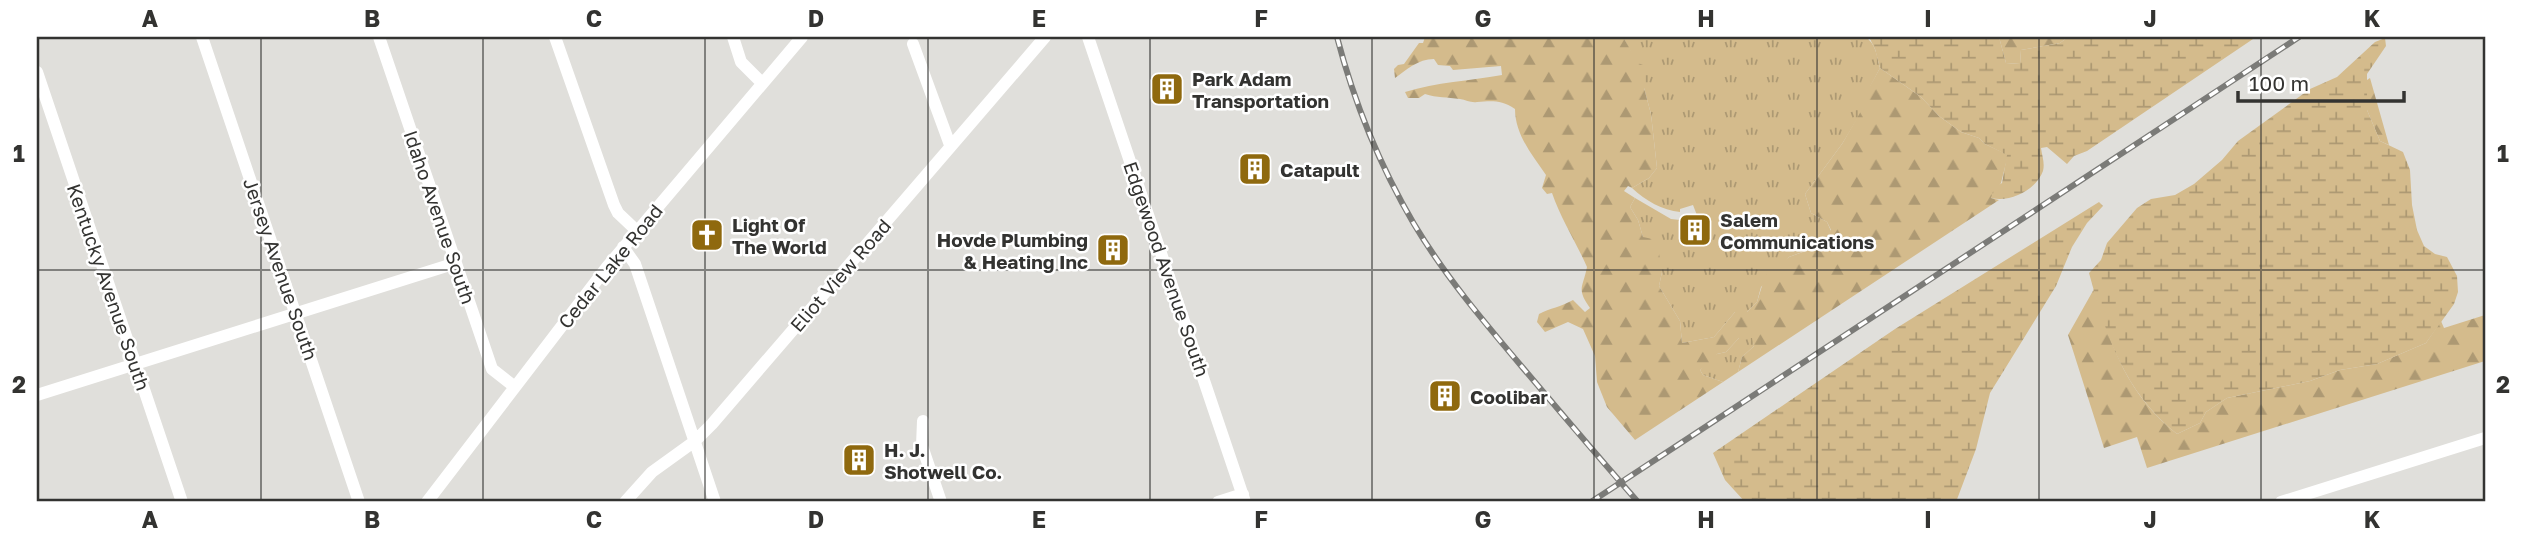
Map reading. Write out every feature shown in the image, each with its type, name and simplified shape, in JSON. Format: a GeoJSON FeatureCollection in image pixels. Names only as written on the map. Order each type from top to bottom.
{"type":"FeatureCollection","features":[{"type":"Feature","properties":{"kind":"street","name":"Jersey Avenue South"},"geometry":{"type":"LineString","coordinates":[[202,37],[359,502]]}},
{"type":"Feature","properties":{"kind":"street","name":"Idaho Avenue South"},"geometry":{"type":"LineString","coordinates":[[379,37],[492,369],[515,387]]}},
{"type":"Feature","properties":{"kind":"street"},"geometry":{"type":"LineString","coordinates":[[555,37],[614,205],[618,214],[636,231]]}},
{"type":"Feature","properties":{"kind":"street"},"geometry":{"type":"LineString","coordinates":[[733,37],[741,62],[762,83]]}},
{"type":"Feature","properties":{"kind":"street","name":"Cedar Lake Road"},"geometry":{"type":"LineString","coordinates":[[427,502],[623,247],[802,37]]}},
{"type":"Feature","properties":{"kind":"street","name":"Eliot View Road"},"geometry":{"type":"LineString","coordinates":[[625,502],[652,472],[695,441],[712,424],[1045,37]]}},
{"type":"Feature","properties":{"kind":"street","name":"Edgewood Avenue South"},"geometry":{"type":"LineString","coordinates":[[1088,37],[1244,498]]}},
{"type":"Feature","properties":{"kind":"street"},"geometry":{"type":"LineString","coordinates":[[913,44],[950,145]]}},
{"type":"Feature","properties":{"kind":"street","name":"Kentucky Avenue South"},"geometry":{"type":"LineString","coordinates":[[37,72],[182,502]]}},
{"type":"Feature","properties":{"kind":"street"},"geometry":{"type":"LineString","coordinates":[[623,247],[635,264],[715,502]]}},
{"type":"Feature","properties":{"kind":"street"},"geometry":{"type":"LineString","coordinates":[[37,395],[456,263]]}},
{"type":"Feature","properties":{"kind":"street"},"geometry":{"type":"LineString","coordinates":[[923,421],[922,446],[942,502]]}},
{"type":"Feature","properties":{"kind":"street"},"geometry":{"type":"LineString","coordinates":[[2281,502],[2485,438]]}},
{"type":"Feature","properties":{"kind":"street"},"geometry":{"type":"LineString","coordinates":[[1217,502],[1244,498]]}},
{"type":"Feature","properties":{"kind":"green space"},"geometry":{"type":"Polygon","coordinates":[[[1425,37],[1623,37],[1638,63],[1648,67],[1644,88],[1651,114],[1657,168],[1649,178],[1632,188],[1628,186],[1624,191],[1635,198],[1630,207],[1638,220],[1643,237],[1657,240],[1662,272],[1659,286],[1680,321],[1682,343],[1714,337],[1735,312],[1747,312],[1757,302],[1765,276],[1789,257],[1822,245],[1831,230],[1827,222],[1811,213],[1805,194],[1842,144],[1864,106],[1864,92],[1880,68],[1921,97],[1939,116],[1961,132],[1979,138],[1985,144],[2008,155],[2001,183],[1991,198],[1999,200],[1738,372],[1742,357],[1754,346],[1752,338],[1739,338],[1726,352],[1717,354],[1713,366],[1707,365],[1700,370],[1703,375],[1723,382],[1635,440],[1607,407],[1597,382],[1595,356],[1583,329],[1568,322],[1545,332],[1537,322],[1539,314],[1573,300],[1585,312],[1590,308],[1582,292],[1587,267],[1552,193],[1547,194],[1542,188],[1546,175],[1521,136],[1515,109],[1497,102],[1473,102],[1425,94],[1419,98],[1408,98],[1405,92],[1502,75],[1501,66],[1453,70],[1450,66],[1438,65],[1434,59],[1428,59],[1395,78],[1394,69],[1404,64],[1419,43],[1423,43],[1425,37]]]}},
{"type":"Feature","properties":{"kind":"green space"},"geometry":{"type":"Polygon","coordinates":[[[1623,37],[1865,37],[1872,43],[1877,55],[1880,68],[1870,87],[1865,106],[1842,144],[1805,194],[1811,213],[1827,222],[1831,231],[1821,245],[1789,257],[1761,287],[1757,302],[1747,312],[1735,312],[1714,337],[1682,343],[1680,321],[1659,286],[1662,272],[1630,207],[1635,198],[1671,219],[1685,223],[1691,240],[1705,236],[1693,205],[1680,209],[1680,212],[1667,209],[1649,201],[1632,188],[1649,178],[1657,168],[1644,77],[1623,37]]]}},
{"type":"Feature","properties":{"kind":"green space"},"geometry":{"type":"Polygon","coordinates":[[[1865,37],[1999,37],[2006,63],[2020,64],[2021,50],[2060,43],[2068,37],[2256,37],[2087,151],[2074,156],[2067,164],[2047,147],[2041,148],[2044,168],[2035,184],[2022,194],[1998,199],[1991,198],[1994,188],[2002,183],[2007,155],[1979,138],[1961,132],[1939,116],[1921,97],[1880,68],[1875,49],[1870,39],[1865,37]]]}},
{"type":"Feature","properties":{"kind":"green space"},"geometry":{"type":"Polygon","coordinates":[[[1999,37],[2068,37],[2060,43],[2021,50],[2020,64],[2006,63],[1999,37]]]}},
{"type":"Feature","properties":{"kind":"green space"},"geometry":{"type":"Polygon","coordinates":[[[2385,38],[2386,46],[2367,74],[2367,110],[2380,141],[2403,152],[2410,170],[2417,230],[2424,246],[2435,254],[2447,257],[2457,276],[2458,292],[2454,304],[2426,343],[2377,364],[2340,370],[2310,381],[2227,398],[2206,412],[2200,423],[2177,434],[2143,400],[2130,381],[2110,340],[2089,273],[2101,260],[2107,243],[2137,208],[2151,199],[2175,195],[2194,184],[2222,160],[2238,141],[2310,89],[2337,77],[2375,42],[2385,38]]]}},
{"type":"Feature","properties":{"kind":"green space"},"geometry":{"type":"Polygon","coordinates":[[[2370,78],[2389,145],[2380,141],[2367,110],[2367,80],[2370,78]]]}},
{"type":"Feature","properties":{"kind":"green space"},"geometry":{"type":"Polygon","coordinates":[[[2099,202],[2103,206],[2087,223],[2072,247],[2056,286],[1990,393],[1976,449],[1956,502],[1745,502],[1725,480],[1713,453],[1895,329],[2099,202]]]}},
{"type":"Feature","properties":{"kind":"green space"},"geometry":{"type":"Polygon","coordinates":[[[2094,289],[2124,369],[2145,403],[2177,434],[2200,423],[2206,412],[2227,398],[2310,381],[2340,370],[2377,364],[2426,343],[2441,321],[2444,328],[2485,315],[2485,361],[2147,468],[2137,437],[2104,448],[2068,335],[2094,289]]]}},
{"type":"Feature","properties":{"kind":"green space"},"geometry":{"type":"Polygon","coordinates":[[[1739,338],[1753,338],[1754,346],[1742,357],[1738,372],[1723,382],[1703,375],[1700,370],[1717,354],[1726,352],[1739,338]]]}},
{"type":"Feature","properties":{"kind":"railway"},"geometry":{"type":"LineString","coordinates":[[1337,37],[1351,85],[1379,156],[1426,243],[1480,316],[1638,502]]}},
{"type":"Feature","properties":{"kind":"railway"},"geometry":{"type":"LineString","coordinates":[[1591,502],[2299,37]]}},
{"type":"Feature","properties":{"kind":"place","name":"Park Adam Transportation"},"geometry":{"type":"Point","coordinates":[1167,89]}},
{"type":"Feature","properties":{"kind":"place","name":"Catapult"},"geometry":{"type":"Point","coordinates":[1255,169]}},
{"type":"Feature","properties":{"kind":"place","name":"Salem Communications"},"geometry":{"type":"Point","coordinates":[1695,230]}},
{"type":"Feature","properties":{"kind":"place","name":"Light Of The World"},"geometry":{"type":"Point","coordinates":[707,235]}},
{"type":"Feature","properties":{"kind":"place","name":"Hovde Plumbing & Heating Inc"},"geometry":{"type":"Point","coordinates":[1113,250]}},
{"type":"Feature","properties":{"kind":"place","name":"Coolibar"},"geometry":{"type":"Point","coordinates":[1445,396]}},
{"type":"Feature","properties":{"kind":"place","name":"H. J. Shotwell Co."},"geometry":{"type":"Point","coordinates":[859,460]}}]}
